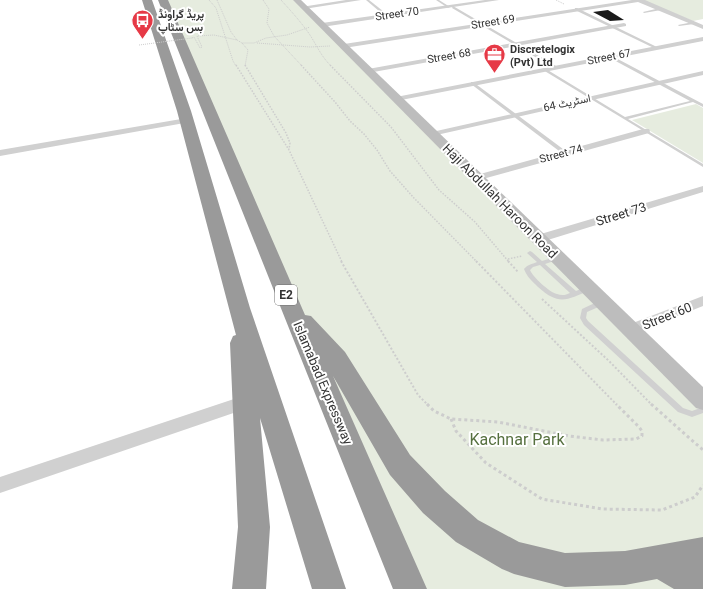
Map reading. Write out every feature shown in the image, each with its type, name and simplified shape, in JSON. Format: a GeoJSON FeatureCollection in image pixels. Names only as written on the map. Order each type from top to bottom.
{"type":"FeatureCollection","features":[{"type":"Feature","properties":{"kind":"highway"},"geometry":{"type":"LineString","coordinates":[[147,0],[187,120],[239,308],[329,589]]}},
{"type":"Feature","properties":{"kind":"highway","name":"Islamabad Expressway"},"geometry":{"type":"LineString","coordinates":[[163,0],[410,589]]}},
{"type":"Feature","properties":{"kind":"highway"},"geometry":{"type":"LineString","coordinates":[[239,308],[254,527],[249,589]]}},
{"type":"Feature","properties":{"kind":"highway"},"geometry":{"type":"LineString","coordinates":[[292,310],[336,359],[400,465],[434,502],[467,531],[514,557],[565,570],[625,568],[703,554]]}},
{"type":"Feature","properties":{"kind":"highway"},"geometry":{"type":"LineString","coordinates":[[659,562],[703,586]]}},
{"type":"Feature","properties":{"kind":"street"},"geometry":{"type":"LineString","coordinates":[[301,4],[358,0]]}},
{"type":"Feature","properties":{"kind":"street","name":"Street 70"},"geometry":{"type":"LineString","coordinates":[[322,25],[495,0]]}},
{"type":"Feature","properties":{"kind":"street"},"geometry":{"type":"LineString","coordinates":[[639,0],[703,26]]}},
{"type":"Feature","properties":{"kind":"street","name":"Street 69"},"geometry":{"type":"LineString","coordinates":[[344,45],[639,0]]}},
{"type":"Feature","properties":{"kind":"street","name":"Haji Abdullah Haroon Road"},"geometry":{"type":"LineString","coordinates":[[301,4],[344,45],[368,71],[538,240],[703,401]]}},
{"type":"Feature","properties":{"kind":"street","name":"Street 68"},"geometry":{"type":"LineString","coordinates":[[368,71],[624,25]]}},
{"type":"Feature","properties":{"kind":"street","name":"Street 67"},"geometry":{"type":"LineString","coordinates":[[396,99],[555,67],[703,40]]}},
{"type":"Feature","properties":{"kind":"street","name":"اسٹریٹ 64"},"geometry":{"type":"LineString","coordinates":[[432,134],[703,73]]}},
{"type":"Feature","properties":{"kind":"street"},"geometry":{"type":"LineString","coordinates":[[0,153],[187,120]]}},
{"type":"Feature","properties":{"kind":"street","name":"Street 74"},"geometry":{"type":"LineString","coordinates":[[476,178],[646,131]]}},
{"type":"Feature","properties":{"kind":"street","name":"Street 73"},"geometry":{"type":"LineString","coordinates":[[538,240],[703,189]]}},
{"type":"Feature","properties":{"kind":"street","name":"Street 60"},"geometry":{"type":"LineString","coordinates":[[630,330],[703,301]]}},
{"type":"Feature","properties":{"kind":"street"},"geometry":{"type":"LineString","coordinates":[[0,485],[246,402]]}},
{"type":"Feature","properties":{"kind":"lane"},"geometry":{"type":"LineString","coordinates":[[367,0],[387,16]]}},
{"type":"Feature","properties":{"kind":"lane"},"geometry":{"type":"LineString","coordinates":[[437,0],[482,24],[555,67]]}},
{"type":"Feature","properties":{"kind":"lane"},"geometry":{"type":"LineString","coordinates":[[576,9],[657,48]]}},
{"type":"Feature","properties":{"kind":"lane"},"geometry":{"type":"LineString","coordinates":[[644,12],[660,9]]}},
{"type":"Feature","properties":{"kind":"lane"},"geometry":{"type":"LineString","coordinates":[[679,25],[693,23]]}},
{"type":"Feature","properties":{"kind":"lane"},"geometry":{"type":"LineString","coordinates":[[611,57],[703,106]]}},
{"type":"Feature","properties":{"kind":"lane"},"geometry":{"type":"LineString","coordinates":[[545,70],[703,166]]}},
{"type":"Feature","properties":{"kind":"lane"},"geometry":{"type":"LineString","coordinates":[[472,83],[565,153]]}},
{"type":"Feature","properties":{"kind":"lane"},"geometry":{"type":"LineString","coordinates":[[625,118],[694,102]]}},
{"type":"Feature","properties":{"kind":"lane"},"geometry":{"type":"LineString","coordinates":[[530,253],[575,294]]}},
{"type":"Feature","properties":{"kind":"lane"},"geometry":{"type":"LineString","coordinates":[[558,258],[540,262],[528,267],[528,272],[553,296],[561,298],[588,288]]}},
{"type":"Feature","properties":{"kind":"lane"},"geometry":{"type":"LineString","coordinates":[[602,302],[584,311],[583,318],[586,323],[681,410],[692,414],[703,410]]}},
{"type":"Feature","properties":{"kind":"path"},"geometry":{"type":"LineString","coordinates":[[208,0],[216,8],[224,37],[233,61],[289,150],[349,277],[418,395],[434,411],[451,419],[482,420],[569,436],[603,440],[636,439],[642,436],[642,431],[639,427],[414,198],[390,171],[377,150],[364,134],[350,121],[335,102],[274,36],[267,23],[270,9],[263,0]]}},
{"type":"Feature","properties":{"kind":"path"},"geometry":{"type":"LineString","coordinates":[[217,0],[224,9],[233,36],[248,50],[245,66],[286,133],[290,143],[289,150]]}},
{"type":"Feature","properties":{"kind":"path"},"geometry":{"type":"LineString","coordinates":[[281,0],[306,29],[321,56],[391,127],[439,190],[475,222],[521,275]]}},
{"type":"Feature","properties":{"kind":"path"},"geometry":{"type":"LineString","coordinates":[[254,43],[274,36],[287,35],[315,25],[322,25]]}},
{"type":"Feature","properties":{"kind":"path"},"geometry":{"type":"LineString","coordinates":[[139,45],[194,37],[200,48],[202,48],[197,36],[208,34],[237,40]]}},
{"type":"Feature","properties":{"kind":"path"},"geometry":{"type":"LineString","coordinates":[[242,43],[317,47],[344,45]]}},
{"type":"Feature","properties":{"kind":"path"},"geometry":{"type":"LineString","coordinates":[[508,259],[530,253]]}},
{"type":"Feature","properties":{"kind":"path"},"geometry":{"type":"LineString","coordinates":[[538,295],[549,308],[609,361],[661,414],[703,450]]}},
{"type":"Feature","properties":{"kind":"path"},"geometry":{"type":"LineString","coordinates":[[451,419],[456,431],[486,463],[542,499],[602,509],[662,510],[695,497],[703,485]]}},
{"type":"Feature","properties":{"kind":"green space","name":"Kachnar Park"},"geometry":{"type":"Polygon","coordinates":[[[164,0],[295,0],[703,413],[703,589],[418,589],[164,0]]]}},
{"type":"Feature","properties":{"kind":"green space"},"geometry":{"type":"Polygon","coordinates":[[[641,0],[703,0],[703,19],[693,21],[641,0]]]}},
{"type":"Feature","properties":{"kind":"green space"},"geometry":{"type":"Polygon","coordinates":[[[696,104],[703,108],[703,163],[632,120],[696,104]]]}},
{"type":"Feature","properties":{"kind":"building"},"geometry":{"type":"Polygon","coordinates":[[[608,10],[624,20],[610,21],[593,12],[608,10]]]}},
{"type":"Feature","properties":{"kind":"place","name":"پریڈ گراونڈ بس سٹاپ"},"geometry":{"type":"Point","coordinates":[142,40]}},
{"type":"Feature","properties":{"kind":"place","name":"Discretelogix (Pvt) Ltd"},"geometry":{"type":"Point","coordinates":[495,74]}}]}
